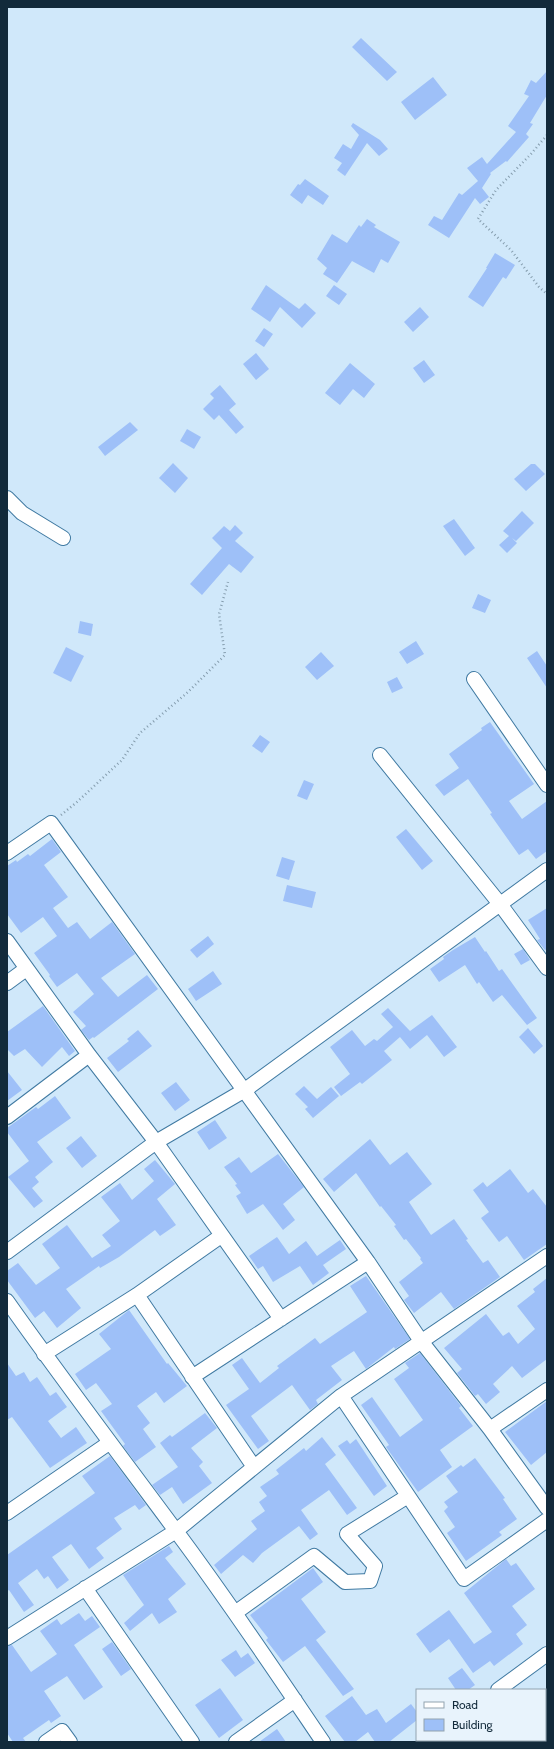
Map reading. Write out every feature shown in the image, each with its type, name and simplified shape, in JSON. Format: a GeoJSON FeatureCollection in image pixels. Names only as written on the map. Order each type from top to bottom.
{"type":"FeatureCollection","features":[{"type":"Feature","properties":{"kind":"street"},"geometry":{"type":"LineString","coordinates":[[7,498],[22,513],[63,538]]}},
{"type":"Feature","properties":{"kind":"street"},"geometry":{"type":"LineString","coordinates":[[474,679],[547,785]]}},
{"type":"Feature","properties":{"kind":"street"},"geometry":{"type":"LineString","coordinates":[[380,755],[500,904],[547,968]]}},
{"type":"Feature","properties":{"kind":"street"},"geometry":{"type":"LineString","coordinates":[[7,853],[51,823],[368,1262],[421,1341],[490,1429],[547,1508]]}},
{"type":"Feature","properties":{"kind":"street"},"geometry":{"type":"LineString","coordinates":[[7,1252],[156,1142],[245,1090],[547,870]]}},
{"type":"Feature","properties":{"kind":"street"},"geometry":{"type":"LineString","coordinates":[[7,941],[89,1055],[156,1142],[280,1319]]}},
{"type":"Feature","properties":{"kind":"street"},"geometry":{"type":"LineString","coordinates":[[7,983],[26,969]]}},
{"type":"Feature","properties":{"kind":"street"},"geometry":{"type":"LineString","coordinates":[[7,1117],[89,1055]]}},
{"type":"Feature","properties":{"kind":"street"},"geometry":{"type":"LineString","coordinates":[[44,1354],[137,1295],[221,1236]]}},
{"type":"Feature","properties":{"kind":"street"},"geometry":{"type":"LineString","coordinates":[[7,1638],[176,1531],[341,1396],[547,1256]]}},
{"type":"Feature","properties":{"kind":"street"},"geometry":{"type":"LineString","coordinates":[[192,1377],[368,1262]]}},
{"type":"Feature","properties":{"kind":"street"},"geometry":{"type":"LineString","coordinates":[[137,1295],[254,1467]]}},
{"type":"Feature","properties":{"kind":"street"},"geometry":{"type":"LineString","coordinates":[[7,1301],[109,1443],[176,1531],[323,1742]]}},
{"type":"Feature","properties":{"kind":"street"},"geometry":{"type":"LineString","coordinates":[[490,1429],[547,1390]]}},
{"type":"Feature","properties":{"kind":"street"},"geometry":{"type":"LineString","coordinates":[[341,1396],[464,1579],[547,1520]]}},
{"type":"Feature","properties":{"kind":"street"},"geometry":{"type":"LineString","coordinates":[[7,1513],[109,1443]]}},
{"type":"Feature","properties":{"kind":"street"},"geometry":{"type":"LineString","coordinates":[[235,1614],[314,1556],[345,1582],[370,1581],[375,1566],[348,1534],[408,1496]]}},
{"type":"Feature","properties":{"kind":"street"},"geometry":{"type":"LineString","coordinates":[[86,1588],[192,1742]]}},
{"type":"Feature","properties":{"kind":"street"},"geometry":{"type":"LineString","coordinates":[[501,1689],[547,1654]]}},
{"type":"Feature","properties":{"kind":"street"},"geometry":{"type":"LineString","coordinates":[[236,1742],[295,1700]]}},
{"type":"Feature","properties":{"kind":"street"},"geometry":{"type":"LineString","coordinates":[[46,1742],[62,1731],[70,1742]]}},
{"type":"Feature","properties":{"kind":"path"},"geometry":{"type":"LineString","coordinates":[[547,135],[496,190],[478,219],[511,250],[539,287],[547,294]]}},
{"type":"Feature","properties":{"kind":"path"},"geometry":{"type":"LineString","coordinates":[[51,823],[77,802],[122,760],[140,733],[188,692],[225,655],[219,614],[228,582]]}},
{"type":"Feature","properties":{"kind":"building"},"geometry":{"type":"Polygon","coordinates":[[[361,38],[397,72],[387,81],[352,47],[361,38]]]}},
{"type":"Feature","properties":{"kind":"building"},"geometry":{"type":"Polygon","coordinates":[[[547,71],[547,95],[530,123],[533,124],[526,134],[529,137],[507,162],[506,161],[490,173],[491,174],[482,188],[489,197],[480,204],[475,198],[449,238],[428,225],[434,216],[442,220],[459,193],[462,195],[478,181],[467,168],[482,157],[487,164],[516,132],[508,126],[529,96],[524,94],[531,80],[536,83],[547,71]]]}},
{"type":"Feature","properties":{"kind":"building"},"geometry":{"type":"Polygon","coordinates":[[[433,77],[447,95],[415,120],[401,102],[433,77]]]}},
{"type":"Feature","properties":{"kind":"building"},"geometry":{"type":"Polygon","coordinates":[[[353,123],[380,140],[388,149],[379,156],[367,143],[345,176],[337,170],[342,163],[334,158],[343,144],[351,149],[359,135],[351,126],[353,123]]]}},
{"type":"Feature","properties":{"kind":"building"},"geometry":{"type":"Polygon","coordinates":[[[305,179],[329,196],[323,205],[308,195],[302,204],[290,195],[298,184],[300,185],[305,179]]]}},
{"type":"Feature","properties":{"kind":"building"},"geometry":{"type":"Polygon","coordinates":[[[367,219],[376,225],[374,227],[400,242],[388,263],[381,259],[374,273],[352,261],[337,283],[323,274],[327,268],[317,259],[332,234],[347,243],[359,225],[361,227],[367,219]]]}},
{"type":"Feature","properties":{"kind":"building"},"geometry":{"type":"Polygon","coordinates":[[[495,253],[515,265],[506,279],[503,277],[483,307],[468,297],[495,253]]]}},
{"type":"Feature","properties":{"kind":"building"},"geometry":{"type":"Polygon","coordinates":[[[266,285],[299,309],[305,303],[316,313],[302,328],[280,307],[270,322],[251,309],[266,285]]]}},
{"type":"Feature","properties":{"kind":"building"},"geometry":{"type":"Polygon","coordinates":[[[334,285],[347,294],[339,305],[326,296],[334,285]]]}},
{"type":"Feature","properties":{"kind":"building"},"geometry":{"type":"Polygon","coordinates":[[[420,307],[429,317],[413,332],[404,322],[420,307]]]}},
{"type":"Feature","properties":{"kind":"building"},"geometry":{"type":"Polygon","coordinates":[[[264,328],[273,334],[264,347],[255,341],[264,328]]]}},
{"type":"Feature","properties":{"kind":"building"},"geometry":{"type":"Polygon","coordinates":[[[256,353],[269,369],[256,380],[243,364],[256,353]]]}},
{"type":"Feature","properties":{"kind":"building"},"geometry":{"type":"Polygon","coordinates":[[[424,360],[435,375],[424,383],[413,368],[424,360]]]}},
{"type":"Feature","properties":{"kind":"building"},"geometry":{"type":"Polygon","coordinates":[[[350,363],[375,384],[364,398],[353,389],[340,405],[325,393],[350,363]]]}},
{"type":"Feature","properties":{"kind":"building"},"geometry":{"type":"Polygon","coordinates":[[[220,385],[236,404],[229,410],[244,427],[236,434],[219,415],[214,420],[203,409],[214,398],[210,394],[220,385]]]}},
{"type":"Feature","properties":{"kind":"building"},"geometry":{"type":"Polygon","coordinates":[[[130,422],[138,430],[105,456],[98,447],[130,422]]]}},
{"type":"Feature","properties":{"kind":"building"},"geometry":{"type":"Polygon","coordinates":[[[187,429],[201,437],[194,449],[180,441],[187,429]]]}},
{"type":"Feature","properties":{"kind":"building"},"geometry":{"type":"Polygon","coordinates":[[[173,463],[188,478],[175,493],[159,478],[173,463]]]}},
{"type":"Feature","properties":{"kind":"building"},"geometry":{"type":"Polygon","coordinates":[[[531,464],[535,464],[545,474],[526,491],[514,479],[531,464]]]}},
{"type":"Feature","properties":{"kind":"building"},"geometry":{"type":"Polygon","coordinates":[[[522,511],[534,523],[516,541],[512,538],[517,543],[507,553],[499,545],[509,536],[503,531],[522,511]]]}},
{"type":"Feature","properties":{"kind":"building"},"geometry":{"type":"Polygon","coordinates":[[[454,519],[475,548],[465,556],[443,526],[454,519]]]}},
{"type":"Feature","properties":{"kind":"building"},"geometry":{"type":"Polygon","coordinates":[[[235,525],[243,533],[235,541],[254,557],[241,573],[229,564],[202,595],[190,584],[222,548],[212,538],[224,526],[230,531],[235,525]]]}},
{"type":"Feature","properties":{"kind":"building"},"geometry":{"type":"Polygon","coordinates":[[[478,594],[491,600],[485,613],[472,608],[478,594]]]}},
{"type":"Feature","properties":{"kind":"building"},"geometry":{"type":"Polygon","coordinates":[[[80,621],[93,624],[91,636],[78,633],[80,621]]]}},
{"type":"Feature","properties":{"kind":"building"},"geometry":{"type":"Polygon","coordinates":[[[416,641],[424,654],[407,664],[399,652],[416,641]]]}},
{"type":"Feature","properties":{"kind":"building"},"geometry":{"type":"Polygon","coordinates":[[[66,647],[84,656],[71,682],[53,673],[66,647]]]}},
{"type":"Feature","properties":{"kind":"building"},"geometry":{"type":"Polygon","coordinates":[[[537,651],[547,666],[547,688],[527,658],[537,651]]]}},
{"type":"Feature","properties":{"kind":"building"},"geometry":{"type":"Polygon","coordinates":[[[321,652],[334,666],[317,680],[305,667],[321,652]]]}},
{"type":"Feature","properties":{"kind":"building"},"geometry":{"type":"Polygon","coordinates":[[[397,677],[403,688],[392,693],[387,682],[397,677]]]}},
{"type":"Feature","properties":{"kind":"building"},"geometry":{"type":"Polygon","coordinates":[[[490,722],[534,784],[509,801],[522,819],[547,801],[547,851],[536,859],[528,849],[519,855],[490,814],[492,813],[468,779],[444,796],[435,785],[459,768],[449,754],[482,730],[481,728],[490,722]]]}},
{"type":"Feature","properties":{"kind":"building"},"geometry":{"type":"Polygon","coordinates":[[[260,735],[270,742],[262,753],[252,746],[260,735]]]}},
{"type":"Feature","properties":{"kind":"building"},"geometry":{"type":"Polygon","coordinates":[[[304,780],[314,784],[307,800],[297,796],[304,780]]]}},
{"type":"Feature","properties":{"kind":"building"},"geometry":{"type":"Polygon","coordinates":[[[406,829],[433,861],[422,870],[396,837],[406,829]]]}},
{"type":"Feature","properties":{"kind":"building"},"geometry":{"type":"Polygon","coordinates":[[[52,839],[61,852],[44,865],[68,897],[53,908],[68,928],[77,922],[90,939],[112,922],[135,954],[101,978],[118,997],[147,975],[158,989],[94,1038],[93,1037],[89,1040],[81,1030],[86,1026],[73,1012],[94,994],[77,973],[57,987],[34,953],[57,936],[43,917],[21,933],[7,914],[7,866],[16,860],[17,862],[28,854],[30,856],[52,839]]]}},
{"type":"Feature","properties":{"kind":"building"},"geometry":{"type":"Polygon","coordinates":[[[282,857],[295,861],[289,880],[276,876],[282,857]]]}},
{"type":"Feature","properties":{"kind":"building"},"geometry":{"type":"Polygon","coordinates":[[[287,885],[316,892],[312,908],[283,901],[287,885]]]}},
{"type":"Feature","properties":{"kind":"building"},"geometry":{"type":"Polygon","coordinates":[[[547,908],[547,949],[545,950],[537,940],[540,939],[528,920],[547,908]]]}},
{"type":"Feature","properties":{"kind":"building"},"geometry":{"type":"Polygon","coordinates":[[[208,936],[214,944],[197,958],[190,950],[208,936]]]}},
{"type":"Feature","properties":{"kind":"building"},"geometry":{"type":"Polygon","coordinates":[[[475,937],[499,971],[502,969],[537,1018],[527,1025],[502,995],[493,1002],[479,982],[477,984],[465,965],[439,982],[430,969],[444,959],[443,957],[475,937]]]}},
{"type":"Feature","properties":{"kind":"building"},"geometry":{"type":"Polygon","coordinates":[[[523,949],[530,960],[521,965],[514,954],[523,949]]]}},
{"type":"Feature","properties":{"kind":"building"},"geometry":{"type":"Polygon","coordinates":[[[213,971],[222,984],[196,1001],[188,989],[213,971]]]}},
{"type":"Feature","properties":{"kind":"building"},"geometry":{"type":"Polygon","coordinates":[[[43,1006],[75,1051],[69,1056],[62,1047],[42,1067],[25,1049],[14,1056],[7,1049],[7,1032],[43,1006]]]}},
{"type":"Feature","properties":{"kind":"building"},"geometry":{"type":"Polygon","coordinates":[[[388,1008],[410,1031],[432,1015],[457,1047],[444,1057],[427,1035],[410,1049],[400,1037],[384,1051],[392,1060],[362,1084],[360,1082],[341,1096],[334,1087],[350,1074],[330,1047],[352,1030],[365,1046],[374,1039],[377,1041],[393,1027],[381,1014],[388,1008]]]}},
{"type":"Feature","properties":{"kind":"building"},"geometry":{"type":"Polygon","coordinates":[[[528,1028],[543,1046],[534,1054],[519,1037],[528,1028]]]}},
{"type":"Feature","properties":{"kind":"building"},"geometry":{"type":"Polygon","coordinates":[[[138,1030],[152,1046],[118,1072],[107,1058],[129,1041],[127,1039],[138,1030]]]}},
{"type":"Feature","properties":{"kind":"building"},"geometry":{"type":"Polygon","coordinates":[[[7,1071],[22,1090],[7,1101],[7,1071]]]}},
{"type":"Feature","properties":{"kind":"building"},"geometry":{"type":"Polygon","coordinates":[[[176,1082],[190,1100],[175,1111],[161,1093],[176,1082]]]}},
{"type":"Feature","properties":{"kind":"building"},"geometry":{"type":"Polygon","coordinates":[[[304,1086],[317,1099],[331,1087],[339,1096],[313,1118],[305,1109],[308,1107],[295,1094],[304,1086]]]}},
{"type":"Feature","properties":{"kind":"building"},"geometry":{"type":"Polygon","coordinates":[[[55,1096],[71,1118],[37,1142],[53,1162],[35,1177],[39,1182],[32,1188],[43,1201],[34,1208],[8,1177],[29,1161],[7,1132],[7,1128],[36,1107],[38,1109],[55,1096]]]}},
{"type":"Feature","properties":{"kind":"building"},"geometry":{"type":"Polygon","coordinates":[[[215,1120],[227,1138],[209,1150],[197,1132],[215,1120]]]}},
{"type":"Feature","properties":{"kind":"building"},"geometry":{"type":"Polygon","coordinates":[[[81,1136],[97,1156],[82,1168],[66,1148],[81,1136]]]}},
{"type":"Feature","properties":{"kind":"building"},"geometry":{"type":"Polygon","coordinates":[[[370,1139],[390,1165],[407,1152],[432,1184],[409,1202],[431,1235],[454,1219],[468,1239],[466,1240],[483,1263],[488,1260],[500,1277],[454,1309],[441,1292],[414,1313],[404,1300],[409,1296],[399,1282],[423,1263],[420,1259],[421,1258],[406,1239],[404,1240],[394,1226],[396,1225],[381,1206],[380,1207],[356,1173],[334,1192],[323,1179],[370,1139]]]}},
{"type":"Feature","properties":{"kind":"building"},"geometry":{"type":"Polygon","coordinates":[[[278,1154],[304,1187],[283,1204],[295,1220],[283,1230],[263,1204],[247,1214],[236,1196],[241,1193],[235,1185],[237,1184],[224,1167],[239,1157],[251,1173],[278,1154]]]}},
{"type":"Feature","properties":{"kind":"building"},"geometry":{"type":"Polygon","coordinates":[[[155,1160],[175,1184],[157,1199],[176,1225],[160,1236],[155,1230],[119,1257],[100,1268],[99,1266],[66,1289],[81,1308],[57,1328],[44,1311],[35,1318],[7,1280],[7,1271],[18,1263],[36,1285],[60,1268],[42,1244],[67,1225],[92,1258],[111,1246],[102,1235],[120,1221],[101,1197],[120,1183],[132,1200],[154,1181],[144,1169],[155,1160]]]}},
{"type":"Feature","properties":{"kind":"building"},"geometry":{"type":"Polygon","coordinates":[[[510,1169],[528,1193],[533,1189],[547,1207],[547,1244],[524,1260],[507,1236],[499,1242],[481,1218],[489,1212],[473,1190],[483,1182],[487,1187],[510,1169]]]}},
{"type":"Feature","properties":{"kind":"building"},"geometry":{"type":"Polygon","coordinates":[[[277,1237],[289,1254],[306,1241],[317,1256],[340,1240],[346,1249],[323,1265],[329,1273],[313,1285],[300,1266],[273,1282],[263,1266],[258,1269],[249,1256],[277,1237]]]}},
{"type":"Feature","properties":{"kind":"building"},"geometry":{"type":"Polygon","coordinates":[[[366,1276],[410,1339],[395,1349],[394,1347],[366,1369],[354,1351],[331,1366],[342,1380],[316,1400],[318,1404],[310,1410],[292,1385],[251,1416],[269,1441],[258,1449],[226,1405],[249,1389],[232,1365],[242,1358],[260,1383],[279,1368],[277,1366],[315,1338],[320,1344],[367,1312],[350,1286],[366,1276]]]}},
{"type":"Feature","properties":{"kind":"building"},"geometry":{"type":"Polygon","coordinates":[[[547,1278],[547,1359],[522,1378],[512,1366],[493,1384],[500,1392],[486,1404],[478,1394],[475,1396],[457,1373],[462,1369],[444,1348],[486,1314],[503,1336],[509,1332],[518,1344],[535,1329],[517,1306],[535,1292],[533,1289],[547,1278]]]}},
{"type":"Feature","properties":{"kind":"building"},"geometry":{"type":"Polygon","coordinates":[[[129,1310],[167,1364],[168,1363],[187,1386],[164,1403],[156,1392],[137,1406],[150,1423],[143,1429],[156,1447],[135,1462],[123,1446],[125,1444],[101,1411],[112,1404],[96,1383],[86,1390],[75,1374],[111,1349],[99,1334],[129,1310]]]}},
{"type":"Feature","properties":{"kind":"building"},"geometry":{"type":"Polygon","coordinates":[[[420,1353],[461,1406],[459,1408],[473,1426],[440,1450],[452,1467],[418,1492],[386,1447],[389,1445],[361,1405],[372,1397],[400,1437],[423,1420],[394,1379],[409,1368],[405,1363],[420,1353]]]}},
{"type":"Feature","properties":{"kind":"building"},"geometry":{"type":"Polygon","coordinates":[[[7,1363],[16,1376],[24,1372],[30,1382],[37,1377],[50,1396],[56,1392],[67,1407],[48,1421],[61,1438],[76,1427],[87,1443],[50,1468],[12,1417],[7,1420],[7,1363]]]}},
{"type":"Feature","properties":{"kind":"building"},"geometry":{"type":"Polygon","coordinates":[[[547,1401],[547,1452],[531,1465],[505,1432],[547,1401]]]}},
{"type":"Feature","properties":{"kind":"building"},"geometry":{"type":"Polygon","coordinates":[[[205,1413],[217,1428],[191,1448],[203,1462],[199,1466],[212,1483],[183,1504],[172,1487],[160,1495],[152,1485],[178,1467],[160,1443],[170,1435],[172,1437],[205,1413]]]}},
{"type":"Feature","properties":{"kind":"building"},"geometry":{"type":"Polygon","coordinates":[[[322,1437],[336,1455],[325,1464],[357,1508],[347,1515],[329,1490],[301,1510],[318,1534],[310,1540],[299,1526],[262,1553],[253,1563],[243,1555],[221,1574],[214,1565],[257,1529],[251,1521],[265,1511],[259,1502],[267,1496],[260,1487],[279,1474],[276,1470],[304,1448],[306,1451],[322,1437]]]}},
{"type":"Feature","properties":{"kind":"building"},"geometry":{"type":"Polygon","coordinates":[[[356,1439],[387,1486],[374,1496],[338,1446],[347,1440],[350,1444],[356,1439]]]}},
{"type":"Feature","properties":{"kind":"building"},"geometry":{"type":"Polygon","coordinates":[[[110,1456],[146,1505],[139,1510],[135,1505],[114,1518],[122,1529],[96,1548],[104,1558],[89,1569],[71,1544],[52,1557],[69,1580],[57,1589],[48,1576],[44,1579],[37,1569],[18,1583],[34,1605],[24,1612],[9,1590],[7,1591],[7,1555],[95,1493],[82,1476],[110,1456]]]}},
{"type":"Feature","properties":{"kind":"building"},"geometry":{"type":"Polygon","coordinates":[[[475,1458],[505,1498],[503,1499],[517,1519],[499,1532],[502,1535],[466,1561],[447,1533],[455,1527],[444,1511],[448,1507],[444,1502],[458,1492],[446,1476],[461,1465],[463,1467],[475,1458]]]}},
{"type":"Feature","properties":{"kind":"building"},"geometry":{"type":"Polygon","coordinates":[[[169,1546],[173,1552],[165,1558],[186,1584],[168,1599],[177,1612],[159,1624],[152,1613],[130,1631],[124,1623],[144,1605],[123,1575],[169,1546]]]}},
{"type":"Feature","properties":{"kind":"building"},"geometry":{"type":"Polygon","coordinates":[[[506,1559],[511,1566],[516,1563],[535,1589],[512,1606],[527,1625],[516,1634],[523,1644],[494,1666],[490,1661],[473,1673],[449,1639],[430,1653],[416,1634],[449,1610],[474,1644],[492,1632],[464,1593],[506,1559]]]}},
{"type":"Feature","properties":{"kind":"building"},"geometry":{"type":"Polygon","coordinates":[[[313,1568],[323,1582],[301,1599],[326,1632],[316,1640],[354,1689],[343,1696],[305,1646],[283,1662],[266,1640],[268,1638],[250,1615],[313,1568]]]}},
{"type":"Feature","properties":{"kind":"building"},"geometry":{"type":"Polygon","coordinates":[[[79,1613],[85,1621],[92,1616],[100,1627],[74,1645],[103,1687],[84,1700],[67,1676],[44,1691],[61,1716],[51,1723],[49,1720],[23,1738],[26,1742],[13,1742],[7,1733],[7,1646],[12,1645],[31,1672],[57,1654],[40,1631],[57,1619],[61,1625],[79,1613]]]}},
{"type":"Feature","properties":{"kind":"building"},"geometry":{"type":"Polygon","coordinates":[[[112,1642],[131,1669],[121,1676],[102,1649],[112,1642]]]}},
{"type":"Feature","properties":{"kind":"building"},"geometry":{"type":"Polygon","coordinates":[[[236,1650],[241,1658],[248,1653],[255,1663],[235,1677],[221,1660],[236,1650]]]}},
{"type":"Feature","properties":{"kind":"building"},"geometry":{"type":"Polygon","coordinates":[[[462,1668],[475,1685],[469,1689],[455,1689],[448,1678],[462,1668]]]}},
{"type":"Feature","properties":{"kind":"building"},"geometry":{"type":"Polygon","coordinates":[[[220,1688],[243,1720],[219,1738],[195,1705],[220,1688]]]}},
{"type":"Feature","properties":{"kind":"building"},"geometry":{"type":"Polygon","coordinates":[[[352,1696],[366,1715],[377,1709],[386,1723],[411,1704],[416,1711],[416,1721],[389,1742],[375,1742],[368,1732],[355,1742],[345,1742],[325,1716],[352,1696]]]}},
{"type":"Feature","properties":{"kind":"building"},"geometry":{"type":"Polygon","coordinates":[[[277,1729],[286,1742],[259,1742],[277,1729]]]}}]}
